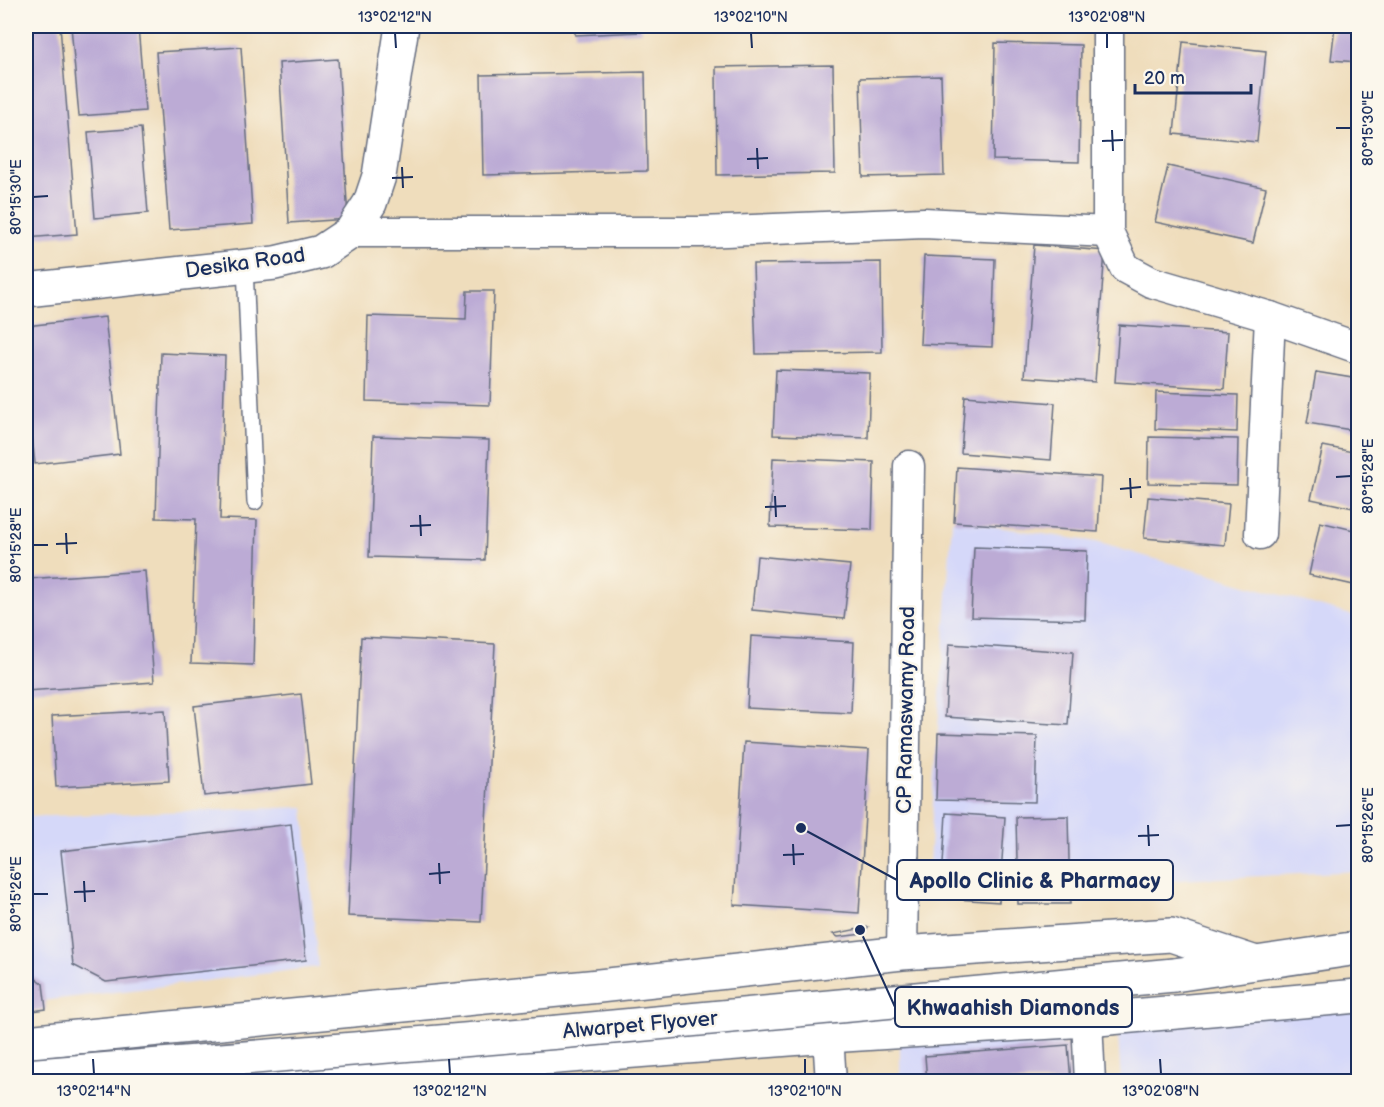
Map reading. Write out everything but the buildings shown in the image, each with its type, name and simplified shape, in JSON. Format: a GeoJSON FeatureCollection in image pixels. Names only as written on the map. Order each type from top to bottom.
{"type":"FeatureCollection","features":[{"type":"Feature","properties":{"kind":"main road","name":"Desika Road"},"geometry":{"type":"LineString","coordinates":[[26,290],[275,263],[321,252],[351,232],[370,203],[379,176],[402,26]]}},
{"type":"Feature","properties":{"kind":"main road"},"geometry":{"type":"LineString","coordinates":[[26,1042],[902,953],[1171,935],[1253,962]]}},
{"type":"Feature","properties":{"kind":"main road","name":"Alwarpet Flyover"},"geometry":{"type":"LineString","coordinates":[[26,1076],[548,1033],[1174,975],[1359,948]]}},
{"type":"Feature","properties":{"kind":"main road"},"geometry":{"type":"LineString","coordinates":[[235,1082],[358,1077],[828,1036],[1087,1020],[1359,996]]}},
{"type":"Feature","properties":{"kind":"street"},"geometry":{"type":"LineString","coordinates":[[1108,26],[1108,232],[1125,268],[1151,282],[1270,317],[1359,348]]}},
{"type":"Feature","properties":{"kind":"street"},"geometry":{"type":"LineString","coordinates":[[351,232],[700,232],[924,223],[1108,232]]}},
{"type":"Feature","properties":{"kind":"street"},"geometry":{"type":"LineString","coordinates":[[1260,534],[1270,317]]}},
{"type":"Feature","properties":{"kind":"street","name":"CP Ramaswamy Road"},"geometry":{"type":"LineString","coordinates":[[902,953],[909,466]]}},
{"type":"Feature","properties":{"kind":"street"},"geometry":{"type":"LineString","coordinates":[[353,1010],[358,1077]]}},
{"type":"Feature","properties":{"kind":"street"},"geometry":{"type":"LineString","coordinates":[[1087,1020],[1090,1082]]}},
{"type":"Feature","properties":{"kind":"street"},"geometry":{"type":"LineString","coordinates":[[828,1036],[831,1082]]}},
{"type":"Feature","properties":{"kind":"lane"},"geometry":{"type":"LineString","coordinates":[[245,266],[255,502]]}},
{"type":"Feature","properties":{"kind":"shaded area"},"geometry":{"type":"Polygon","coordinates":[[[952,520],[1096,542],[1358,617],[1358,871],[927,893],[952,520]]]}},
{"type":"Feature","properties":{"kind":"shaded area"},"geometry":{"type":"Polygon","coordinates":[[[304,807],[318,967],[26,1003],[26,817],[304,807]]]}},
{"type":"Feature","properties":{"kind":"shaded area"},"geometry":{"type":"Polygon","coordinates":[[[1358,994],[1358,1081],[1121,1081],[1117,1021],[1358,994]]]}},
{"type":"Feature","properties":{"kind":"shaded area"},"geometry":{"type":"Polygon","coordinates":[[[1061,1031],[1064,1081],[900,1081],[900,1037],[1061,1031]]]}},
{"type":"Feature","properties":{"kind":"place","name":"Apollo Clinic & Pharmacy"},"geometry":{"type":"Point","coordinates":[801,828]}},
{"type":"Feature","properties":{"kind":"place","name":"Khwaahish Diamonds"},"geometry":{"type":"Point","coordinates":[860,930]}}]}
